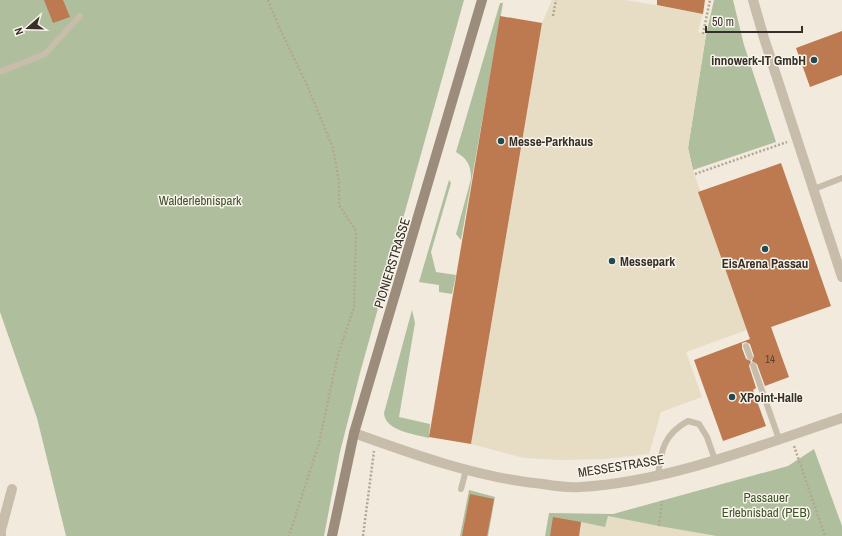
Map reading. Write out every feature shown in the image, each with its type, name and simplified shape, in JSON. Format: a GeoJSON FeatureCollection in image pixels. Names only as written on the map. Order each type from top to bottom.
{"type":"FeatureCollection","features":[{"type":"Feature","properties":{"kind":"main road","name":"PIONIERSTRASSE"},"geometry":{"type":"LineString","coordinates":[[332,536],[354,433],[482,0]]}},
{"type":"Feature","properties":{"kind":"street"},"geometry":{"type":"LineString","coordinates":[[753,0],[766,45],[842,277]]}},
{"type":"Feature","properties":{"kind":"street","name":"MESSESTRASSE"},"geometry":{"type":"LineString","coordinates":[[354,433],[466,470],[526,483],[579,487],[658,475],[715,460],[842,418]]}},
{"type":"Feature","properties":{"kind":"street"},"geometry":{"type":"LineString","coordinates":[[1,536],[1,530],[12,489]]}},
{"type":"Feature","properties":{"kind":"lane"},"geometry":{"type":"LineString","coordinates":[[0,72],[45,54],[80,16]]}},
{"type":"Feature","properties":{"kind":"lane"},"geometry":{"type":"LineString","coordinates":[[814,189],[842,178]]}},
{"type":"Feature","properties":{"kind":"lane"},"geometry":{"type":"LineString","coordinates":[[746,346],[750,357]]}},
{"type":"Feature","properties":{"kind":"lane"},"geometry":{"type":"LineString","coordinates":[[753,365],[779,440]]}},
{"type":"Feature","properties":{"kind":"lane"},"geometry":{"type":"LineString","coordinates":[[658,475],[661,456],[667,438],[678,426],[688,421],[699,424],[707,437],[715,460]]}},
{"type":"Feature","properties":{"kind":"lane"},"geometry":{"type":"LineString","coordinates":[[461,489],[466,470]]}},
{"type":"Feature","properties":{"kind":"path"},"geometry":{"type":"LineString","coordinates":[[268,0],[279,27],[307,85],[333,148],[339,182],[339,205],[356,231],[354,307],[338,355],[319,443],[289,536]]}},
{"type":"Feature","properties":{"kind":"path"},"geometry":{"type":"LineString","coordinates":[[553,16],[556,0]]}},
{"type":"Feature","properties":{"kind":"path"},"geometry":{"type":"LineString","coordinates":[[703,34],[710,0]]}},
{"type":"Feature","properties":{"kind":"path"},"geometry":{"type":"LineString","coordinates":[[695,174],[797,138]]}},
{"type":"Feature","properties":{"kind":"path"},"geometry":{"type":"LineString","coordinates":[[790,435],[825,536]]}},
{"type":"Feature","properties":{"kind":"path"},"geometry":{"type":"LineString","coordinates":[[363,536],[376,441]]}},
{"type":"Feature","properties":{"kind":"path"},"geometry":{"type":"LineString","coordinates":[[659,526],[662,501]]}},
{"type":"Feature","properties":{"kind":"green space","name":"Walderlebnispark"},"geometry":{"type":"Polygon","coordinates":[[[0,0],[464,0],[360,373],[340,452],[324,536],[66,536],[37,418],[0,312],[0,0]]]}},
{"type":"Feature","properties":{"kind":"green space"},"geometry":{"type":"Polygon","coordinates":[[[714,0],[733,0],[744,45],[776,142],[693,170],[688,148],[706,35],[714,0]]]}},
{"type":"Feature","properties":{"kind":"green space"},"geometry":{"type":"Polygon","coordinates":[[[500,3],[503,3],[461,240],[456,234],[471,179],[471,174],[466,160],[456,152],[500,3]]]}},
{"type":"Feature","properties":{"kind":"green space"},"geometry":{"type":"Polygon","coordinates":[[[449,180],[451,183],[431,252],[436,272],[456,275],[452,294],[439,292],[439,285],[419,282],[449,180]]]}},
{"type":"Feature","properties":{"kind":"green space"},"geometry":{"type":"Polygon","coordinates":[[[412,310],[415,323],[399,417],[430,424],[429,438],[395,428],[389,424],[384,413],[412,310]]]}},
{"type":"Feature","properties":{"kind":"green space","name":"Passauer Erlebnisbad (PEB)"},"geometry":{"type":"Polygon","coordinates":[[[814,449],[842,526],[842,536],[545,536],[549,513],[613,514],[788,466],[814,449]]]}},
{"type":"Feature","properties":{"kind":"green space"},"geometry":{"type":"Polygon","coordinates":[[[469,490],[495,497],[488,536],[460,536],[469,490]]]}},
{"type":"Feature","properties":{"kind":"shaded area","name":"Messepark"},"geometry":{"type":"Polygon","coordinates":[[[552,0],[625,0],[703,13],[698,32],[706,35],[688,148],[693,170],[747,330],[686,352],[702,397],[661,412],[649,454],[605,459],[561,460],[524,458],[471,444],[542,23],[552,0]]]}},
{"type":"Feature","properties":{"kind":"shaded area"},"geometry":{"type":"Polygon","coordinates":[[[608,516],[717,536],[579,536],[581,522],[605,527],[608,516]]]}},
{"type":"Feature","properties":{"kind":"building"},"geometry":{"type":"Polygon","coordinates":[[[44,0],[63,0],[70,17],[53,23],[44,0]]]}},
{"type":"Feature","properties":{"kind":"building"},"geometry":{"type":"Polygon","coordinates":[[[657,0],[705,0],[703,14],[657,5],[657,0]]]}},
{"type":"Feature","properties":{"kind":"building","name":"Messe-Parkhaus"},"geometry":{"type":"Polygon","coordinates":[[[500,16],[542,23],[471,444],[429,437],[500,16]]]}},
{"type":"Feature","properties":{"kind":"building"},"geometry":{"type":"Polygon","coordinates":[[[842,31],[842,75],[810,87],[796,48],[842,31]]]}},
{"type":"Feature","properties":{"kind":"building","name":"EisArena Passau"},"geometry":{"type":"Polygon","coordinates":[[[781,163],[831,306],[771,327],[789,377],[765,386],[757,364],[752,361],[754,356],[750,344],[746,342],[742,343],[742,348],[746,359],[751,361],[749,366],[756,388],[753,390],[766,426],[723,441],[694,360],[750,339],[698,192],[781,163]]]}},
{"type":"Feature","properties":{"kind":"building"},"geometry":{"type":"Polygon","coordinates":[[[470,494],[494,499],[487,536],[462,536],[470,494]]]}},
{"type":"Feature","properties":{"kind":"building"},"geometry":{"type":"Polygon","coordinates":[[[553,517],[581,522],[579,536],[550,536],[553,517]]]}},
{"type":"Feature","properties":{"kind":"place","name":"innowerk-IT GmbH"},"geometry":{"type":"Point","coordinates":[814,60]}},
{"type":"Feature","properties":{"kind":"place","name":"Messe-Parkhaus"},"geometry":{"type":"Point","coordinates":[501,141]}},
{"type":"Feature","properties":{"kind":"place","name":"EisArena Passau"},"geometry":{"type":"Point","coordinates":[765,249]}},
{"type":"Feature","properties":{"kind":"place","name":"Messepark"},"geometry":{"type":"Point","coordinates":[612,261]}},
{"type":"Feature","properties":{"kind":"place","name":"XPoint-Halle"},"geometry":{"type":"Point","coordinates":[732,397]}}]}
